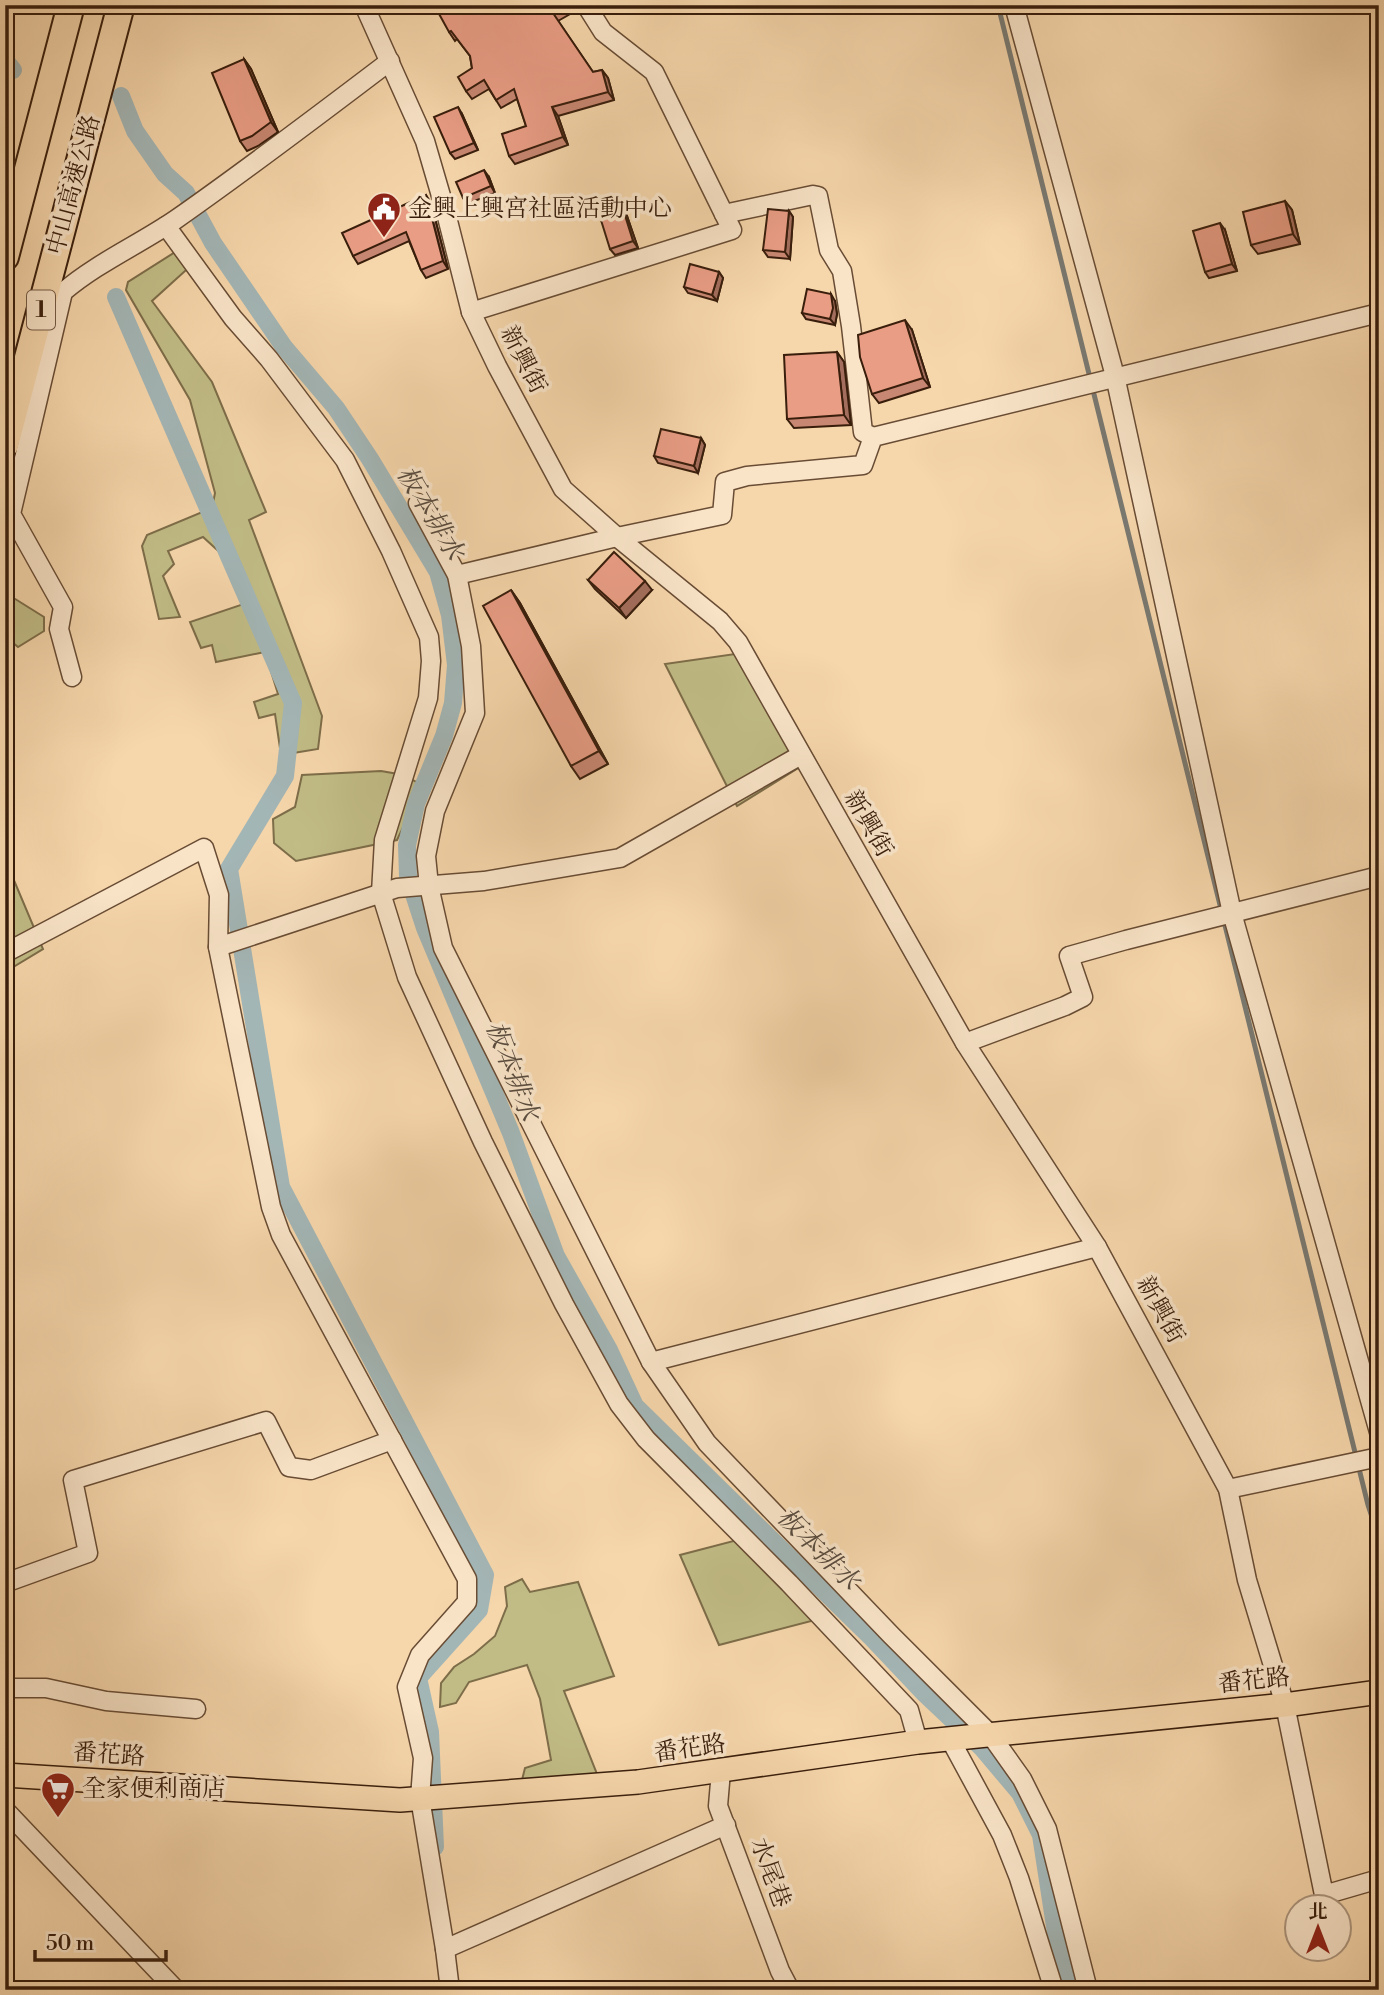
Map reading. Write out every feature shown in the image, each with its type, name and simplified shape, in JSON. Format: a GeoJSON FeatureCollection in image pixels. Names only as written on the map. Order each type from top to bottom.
{"type":"FeatureCollection","features":[{"type":"Feature","properties":{"kind":"highway","name":"中山高速公路"},"geometry":{"type":"LineString","coordinates":[[5,257],[71,5]]}},
{"type":"Feature","properties":{"kind":"highway","name":"中山高速公路"},"geometry":{"type":"LineString","coordinates":[[5,445],[121,5]]}},
{"type":"Feature","properties":{"kind":"main road","name":"番花路"},"geometry":{"type":"LineString","coordinates":[[5,1775],[400,1800],[638,1783],[918,1742],[1285,1705],[1379,1692]]}},
{"type":"Feature","properties":{"kind":"street","name":"新興街"},"geometry":{"type":"LineString","coordinates":[[364,5],[425,141],[471,312],[563,489],[720,621],[738,642],[965,1043],[1097,1247],[1228,1489],[1247,1580],[1285,1705],[1324,1895],[1379,1880]]}},
{"type":"Feature","properties":{"kind":"street"},"geometry":{"type":"LineString","coordinates":[[471,312],[732,230],[654,72],[603,32],[586,5]]}},
{"type":"Feature","properties":{"kind":"street"},"geometry":{"type":"LineString","coordinates":[[1014,5],[1115,376],[1232,913],[1379,1432]]}},
{"type":"Feature","properties":{"kind":"street"},"geometry":{"type":"LineString","coordinates":[[72,677],[59,629],[63,607],[11,514],[63,292],[82,276],[166,226],[236,178],[390,61]]}},
{"type":"Feature","properties":{"kind":"street"},"geometry":{"type":"LineString","coordinates":[[724,214],[818,196],[828,250],[842,271],[863,432],[873,437],[1379,313]]}},
{"type":"Feature","properties":{"kind":"street"},"geometry":{"type":"LineString","coordinates":[[166,226],[233,318],[269,359],[345,460],[391,551],[429,637],[431,660],[428,698],[384,840],[381,893],[407,977],[482,1142],[564,1304],[619,1404],[646,1439],[789,1583],[909,1710],[918,1742]]}},
{"type":"Feature","properties":{"kind":"street"},"geometry":{"type":"LineString","coordinates":[[457,575],[722,515],[725,482],[747,476],[863,465],[873,437]]}},
{"type":"Feature","properties":{"kind":"street"},"geometry":{"type":"LineString","coordinates":[[418,503],[457,575],[471,646],[475,713],[435,811],[426,856],[429,886],[443,948],[651,1362],[707,1443],[990,1734],[1022,1779],[1047,1829],[1088,1990]]}},
{"type":"Feature","properties":{"kind":"street"},"geometry":{"type":"LineString","coordinates":[[218,947],[397,888],[484,881],[620,858],[801,755]]}},
{"type":"Feature","properties":{"kind":"street"},"geometry":{"type":"LineString","coordinates":[[5,953],[204,848],[219,895],[218,947],[271,1208],[281,1235],[467,1579],[467,1602],[420,1654],[407,1687],[423,1758],[420,1798],[450,1990]]}},
{"type":"Feature","properties":{"kind":"street"},"geometry":{"type":"LineString","coordinates":[[965,1043],[1083,997],[1069,956],[1379,876]]}},
{"type":"Feature","properties":{"kind":"street"},"geometry":{"type":"LineString","coordinates":[[651,1362],[1097,1247]]}},
{"type":"Feature","properties":{"kind":"street"},"geometry":{"type":"LineString","coordinates":[[5,1583],[88,1553],[74,1480],[266,1421],[289,1467],[311,1470],[392,1440]]}},
{"type":"Feature","properties":{"kind":"street"},"geometry":{"type":"LineString","coordinates":[[1228,1489],[1379,1457]]}},
{"type":"Feature","properties":{"kind":"street"},"geometry":{"type":"LineString","coordinates":[[5,1688],[46,1688],[106,1701],[196,1709]]}},
{"type":"Feature","properties":{"kind":"street"},"geometry":{"type":"LineString","coordinates":[[950,1739],[1002,1835],[1019,1878],[1054,1990]]}},
{"type":"Feature","properties":{"kind":"street","name":"水尾巷"},"geometry":{"type":"LineString","coordinates":[[720,1771],[718,1806],[780,1971],[790,1990]]}},
{"type":"Feature","properties":{"kind":"street"},"geometry":{"type":"LineString","coordinates":[[5,1810],[176,1990]]}},
{"type":"Feature","properties":{"kind":"street"},"geometry":{"type":"LineString","coordinates":[[445,1949],[726,1825]]}},
{"type":"Feature","properties":{"kind":"shaded area"},"geometry":{"type":"Polygon","coordinates":[[[183,247],[195,262],[152,301],[212,382],[266,512],[249,520],[322,716],[318,749],[281,755],[275,714],[259,718],[254,702],[278,694],[265,652],[216,662],[212,645],[201,648],[190,622],[244,604],[226,558],[203,537],[168,551],[174,564],[163,576],[180,617],[159,619],[142,546],[147,535],[212,508],[215,493],[190,400],[126,290],[128,282],[183,247]]]}},
{"type":"Feature","properties":{"kind":"shaded area"},"geometry":{"type":"Polygon","coordinates":[[[12,597],[44,617],[44,631],[18,647],[5,636],[5,603],[12,597]]]}},
{"type":"Feature","properties":{"kind":"shaded area"},"geometry":{"type":"Polygon","coordinates":[[[749,652],[808,762],[737,806],[665,664],[749,652]]]}},
{"type":"Feature","properties":{"kind":"shaded area"},"geometry":{"type":"Polygon","coordinates":[[[381,771],[404,775],[423,786],[397,840],[296,861],[274,843],[273,819],[295,807],[302,775],[381,771]]]}},
{"type":"Feature","properties":{"kind":"shaded area"},"geometry":{"type":"Polygon","coordinates":[[[5,859],[43,949],[5,972],[5,859]]]}},
{"type":"Feature","properties":{"kind":"shaded area"},"geometry":{"type":"Polygon","coordinates":[[[741,1539],[819,1619],[719,1645],[680,1555],[741,1539]]]}},
{"type":"Feature","properties":{"kind":"shaded area"},"geometry":{"type":"Polygon","coordinates":[[[522,1579],[530,1592],[578,1582],[614,1676],[564,1691],[601,1784],[520,1788],[525,1768],[551,1760],[540,1699],[527,1665],[469,1682],[456,1703],[440,1707],[441,1683],[454,1667],[495,1636],[507,1606],[505,1587],[522,1579]]]}},
{"type":"Feature","properties":{"kind":"building"},"geometry":{"type":"Polygon","coordinates":[[[450,5],[565,5],[553,13],[593,72],[602,70],[608,92],[552,107],[563,137],[509,156],[502,134],[526,126],[514,89],[496,100],[484,80],[466,91],[458,77],[472,68],[470,56],[451,31],[449,32],[438,12],[450,5]]]}},
{"type":"Feature","properties":{"kind":"building"},"geometry":{"type":"Polygon","coordinates":[[[244,59],[271,122],[240,141],[212,73],[244,59]]]}},
{"type":"Feature","properties":{"kind":"building"},"geometry":{"type":"Polygon","coordinates":[[[458,107],[474,143],[450,153],[434,117],[458,107]]]}},
{"type":"Feature","properties":{"kind":"building"},"geometry":{"type":"Polygon","coordinates":[[[484,170],[491,186],[463,198],[456,182],[484,170]]]}},
{"type":"Feature","properties":{"kind":"building"},"geometry":{"type":"Polygon","coordinates":[[[426,195],[443,261],[421,270],[406,232],[353,256],[342,233],[426,195]]]}},
{"type":"Feature","properties":{"kind":"building"},"geometry":{"type":"Polygon","coordinates":[[[1285,201],[1293,234],[1251,245],[1243,212],[1285,201]]]}},
{"type":"Feature","properties":{"kind":"building"},"geometry":{"type":"Polygon","coordinates":[[[623,209],[633,241],[610,249],[600,217],[623,209]]]}},
{"type":"Feature","properties":{"kind":"building"},"geometry":{"type":"Polygon","coordinates":[[[768,209],[789,211],[785,252],[763,250],[768,209]]]}},
{"type":"Feature","properties":{"kind":"building"},"geometry":{"type":"Polygon","coordinates":[[[1220,223],[1232,264],[1205,272],[1193,231],[1220,223]]]}},
{"type":"Feature","properties":{"kind":"building"},"geometry":{"type":"Polygon","coordinates":[[[690,264],[719,272],[712,295],[684,287],[690,264]]]}},
{"type":"Feature","properties":{"kind":"building"},"geometry":{"type":"Polygon","coordinates":[[[807,289],[831,294],[833,308],[830,319],[802,313],[807,289]]]}},
{"type":"Feature","properties":{"kind":"building"},"geometry":{"type":"Polygon","coordinates":[[[905,320],[923,378],[872,394],[860,357],[858,335],[905,320]]]}},
{"type":"Feature","properties":{"kind":"building"},"geometry":{"type":"Polygon","coordinates":[[[837,352],[844,415],[787,419],[784,355],[837,352]]]}},
{"type":"Feature","properties":{"kind":"building"},"geometry":{"type":"Polygon","coordinates":[[[661,429],[701,438],[694,466],[654,456],[661,429]]]}},
{"type":"Feature","properties":{"kind":"building"},"geometry":{"type":"Polygon","coordinates":[[[614,552],[645,581],[619,608],[588,580],[614,552]]]}},
{"type":"Feature","properties":{"kind":"building"},"geometry":{"type":"Polygon","coordinates":[[[511,590],[599,751],[571,766],[483,606],[511,590]]]}},
{"type":"Feature","properties":{"kind":"waterway"},"geometry":{"type":"LineString","coordinates":[[998,5],[1368,1505],[1379,1538]]}},
{"type":"Feature","properties":{"kind":"waterway"},"geometry":{"type":"LineString","coordinates":[[5,60],[13,70]]}},
{"type":"Feature","properties":{"kind":"waterway","name":"板本排水"},"geometry":{"type":"LineString","coordinates":[[121,96],[135,131],[165,174],[186,193],[213,243],[284,347],[336,408],[438,572],[450,615],[456,665],[453,703],[444,736],[416,804],[407,845],[408,876],[425,928],[511,1133],[556,1256],[609,1350],[635,1406],[982,1748],[1020,1793],[1041,1835],[1056,1933],[1070,1990]]}},
{"type":"Feature","properties":{"kind":"waterway"},"geometry":{"type":"LineString","coordinates":[[116,297],[293,703],[285,776],[229,869],[281,1187],[485,1575],[479,1610],[418,1678],[430,1732],[435,1847]]}},
{"type":"Feature","properties":{"kind":"place","name":"金興上興宮社區活動中心"},"geometry":{"type":"Point","coordinates":[384,239]}},
{"type":"Feature","properties":{"kind":"place","name":"全家便利商店"},"geometry":{"type":"Point","coordinates":[58,1819]}}]}
